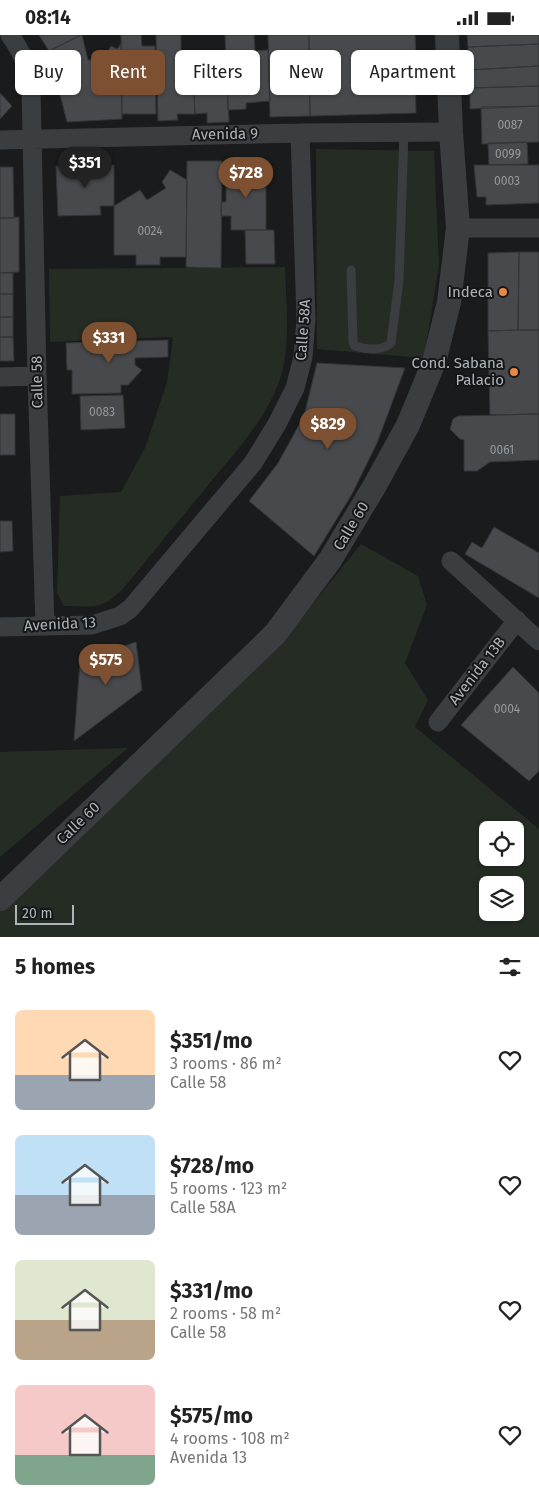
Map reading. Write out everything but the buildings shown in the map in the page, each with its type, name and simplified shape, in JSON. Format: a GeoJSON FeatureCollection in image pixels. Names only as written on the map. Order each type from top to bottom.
{"type":"FeatureCollection","features":[{"type":"Feature","properties":{"kind":"street","name":"Calle 58"},"geometry":{"type":"LineString","coordinates":[[10,35],[18,46],[27,65],[32,86],[37,376],[45,626]]}},
{"type":"Feature","properties":{"kind":"street","name":"Calle 60"},"geometry":{"type":"LineString","coordinates":[[0,899],[276,633],[330,560],[374,487],[408,425],[434,362],[449,302],[458,228],[446,35]]}},
{"type":"Feature","properties":{"kind":"street","name":"Avenida 9"},"geometry":{"type":"LineString","coordinates":[[0,140],[300,133],[451,132]]}},
{"type":"Feature","properties":{"kind":"street","name":"Calle 58A"},"geometry":{"type":"LineString","coordinates":[[120,616],[141,597],[253,463],[278,424],[295,388],[304,357],[306,319],[300,133]]}},
{"type":"Feature","properties":{"kind":"street"},"geometry":{"type":"LineString","coordinates":[[458,228],[539,228]]}},
{"type":"Feature","properties":{"kind":"street"},"geometry":{"type":"LineString","coordinates":[[0,377],[37,376]]}},
{"type":"Feature","properties":{"kind":"street"},"geometry":{"type":"LineString","coordinates":[[452,561],[539,641]]}},
{"type":"Feature","properties":{"kind":"street","name":"Avenida 13"},"geometry":{"type":"LineString","coordinates":[[0,627],[92,625],[120,616]]}},
{"type":"Feature","properties":{"kind":"street","name":"Avenida 13B"},"geometry":{"type":"LineString","coordinates":[[438,721],[517,620]]}},
{"type":"Feature","properties":{"kind":"lane"},"geometry":{"type":"LineString","coordinates":[[352,270],[353,342],[355,346],[364,349],[385,348],[391,343],[399,280],[404,132]]}},
{"type":"Feature","properties":{"kind":"shaded area"},"geometry":{"type":"Polygon","coordinates":[[[316,149],[434,151],[439,265],[424,358],[317,349],[316,149]]]}},
{"type":"Feature","properties":{"kind":"shaded area"},"geometry":{"type":"Polygon","coordinates":[[[285,267],[287,318],[283,369],[278,386],[261,418],[239,448],[122,590],[114,597],[96,606],[64,606],[57,593],[60,496],[121,492],[145,448],[167,382],[173,337],[50,342],[49,269],[285,267]]]}},
{"type":"Feature","properties":{"kind":"shaded area"},"geometry":{"type":"Polygon","coordinates":[[[361,544],[418,576],[427,605],[405,663],[428,700],[415,727],[539,829],[539,937],[0,937],[0,911],[278,647],[361,544]]]}},
{"type":"Feature","properties":{"kind":"shaded area"},"geometry":{"type":"Polygon","coordinates":[[[128,748],[0,857],[0,752],[128,748]]]}},
{"type":"Feature","properties":{"kind":"place","name":"Indeca"},"geometry":{"type":"Point","coordinates":[503,292]}},
{"type":"Feature","properties":{"kind":"place","name":"Cond. Sabana Palacio"},"geometry":{"type":"Point","coordinates":[514,372]}}]}
